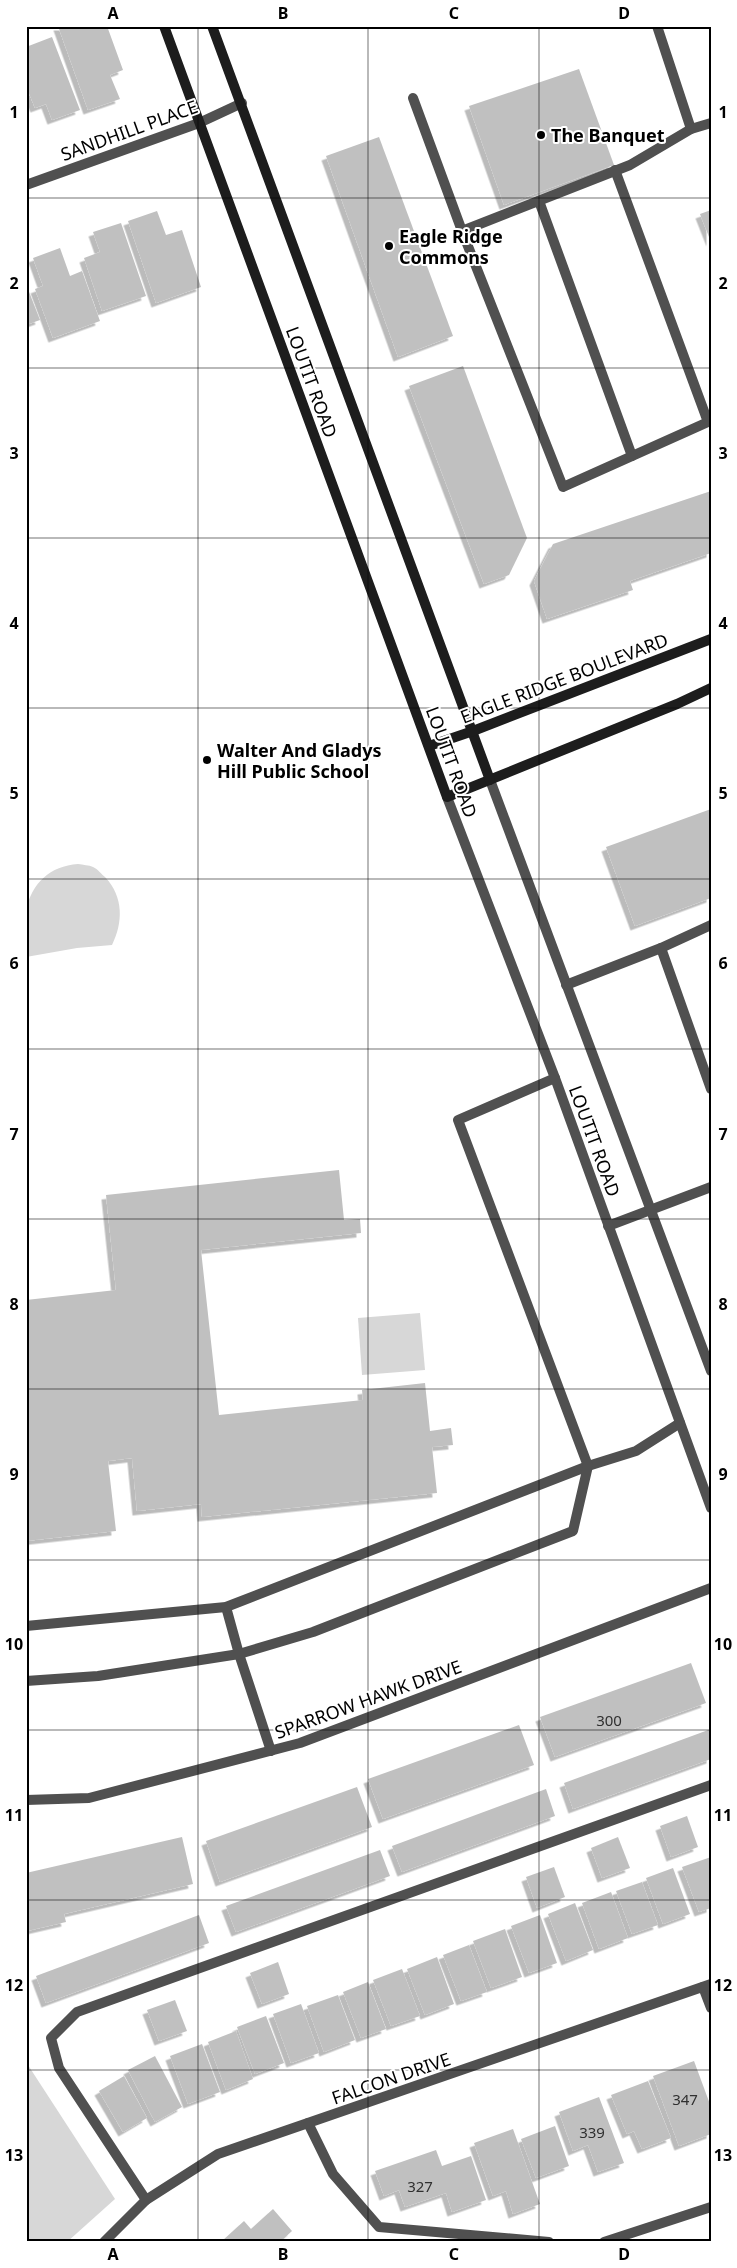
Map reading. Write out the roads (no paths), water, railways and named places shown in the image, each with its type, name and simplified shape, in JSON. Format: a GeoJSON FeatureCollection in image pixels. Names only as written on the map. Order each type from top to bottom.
{"type":"FeatureCollection","features":[{"type":"Feature","properties":{"kind":"street","name":"LOUTIT ROAD"},"geometry":{"type":"LineString","coordinates":[[164,26],[428,746],[554,1078],[711,1508]]}},
{"type":"Feature","properties":{"kind":"street","name":"LOUTIT ROAD"},"geometry":{"type":"LineString","coordinates":[[212,26],[566,985],[711,1371]]}},
{"type":"Feature","properties":{"kind":"street"},"geometry":{"type":"LineString","coordinates":[[657,26],[691,129]]}},
{"type":"Feature","properties":{"kind":"street"},"geometry":{"type":"LineString","coordinates":[[413,98],[462,231],[563,487],[708,422],[615,170]]}},
{"type":"Feature","properties":{"kind":"street","name":"SANDHILL PLACE"},"geometry":{"type":"LineString","coordinates":[[26,185],[199,123],[242,103]]}},
{"type":"Feature","properties":{"kind":"street"},"geometry":{"type":"LineString","coordinates":[[462,231],[630,164],[691,129],[711,123]]}},
{"type":"Feature","properties":{"kind":"street"},"geometry":{"type":"LineString","coordinates":[[539,201],[632,456]]}},
{"type":"Feature","properties":{"kind":"street","name":"EAGLE RIDGE BOULEVARD"},"geometry":{"type":"LineString","coordinates":[[428,746],[473,731],[711,638]]}},
{"type":"Feature","properties":{"kind":"street"},"geometry":{"type":"LineString","coordinates":[[447,797],[711,688]]}},
{"type":"Feature","properties":{"kind":"street"},"geometry":{"type":"LineString","coordinates":[[566,985],[711,926]]}},
{"type":"Feature","properties":{"kind":"street"},"geometry":{"type":"LineString","coordinates":[[660,948],[711,1088]]}},
{"type":"Feature","properties":{"kind":"street"},"geometry":{"type":"LineString","coordinates":[[26,1681],[98,1676],[239,1654],[313,1632],[573,1531],[588,1466],[458,1120],[554,1078]]}},
{"type":"Feature","properties":{"kind":"street"},"geometry":{"type":"LineString","coordinates":[[608,1226],[711,1187]]}},
{"type":"Feature","properties":{"kind":"street"},"geometry":{"type":"LineString","coordinates":[[26,1626],[226,1607],[588,1466],[636,1451],[680,1423]]}},
{"type":"Feature","properties":{"kind":"street","name":"SPARROW HAWK DRIVE"},"geometry":{"type":"LineString","coordinates":[[26,1800],[89,1798],[300,1743],[711,1588]]}},
{"type":"Feature","properties":{"kind":"street"},"geometry":{"type":"LineString","coordinates":[[226,1607],[239,1654],[271,1751]]}},
{"type":"Feature","properties":{"kind":"street"},"geometry":{"type":"LineString","coordinates":[[146,2200],[59,2068],[51,2038],[77,2012],[711,1785]]}},
{"type":"Feature","properties":{"kind":"street"},"geometry":{"type":"LineString","coordinates":[[707,1986],[711,2008]]}},
{"type":"Feature","properties":{"kind":"street","name":"FALCON DRIVE"},"geometry":{"type":"LineString","coordinates":[[104,2242],[146,2200],[218,2154],[707,1986]]}},
{"type":"Feature","properties":{"kind":"street"},"geometry":{"type":"LineString","coordinates":[[308,2123],[333,2174],[379,2227],[549,2242]]}},
{"type":"Feature","properties":{"kind":"street"},"geometry":{"type":"LineString","coordinates":[[604,2242],[711,2207]]}},
{"type":"Feature","properties":{"kind":"place","name":"The Banquet"},"geometry":{"type":"Point","coordinates":[541,135]}},
{"type":"Feature","properties":{"kind":"place","name":"Eagle Ridge Commons"},"geometry":{"type":"Point","coordinates":[389,246]}},
{"type":"Feature","properties":{"kind":"place","name":"Walter And Gladys Hill Public School"},"geometry":{"type":"Point","coordinates":[207,760]}}]}
